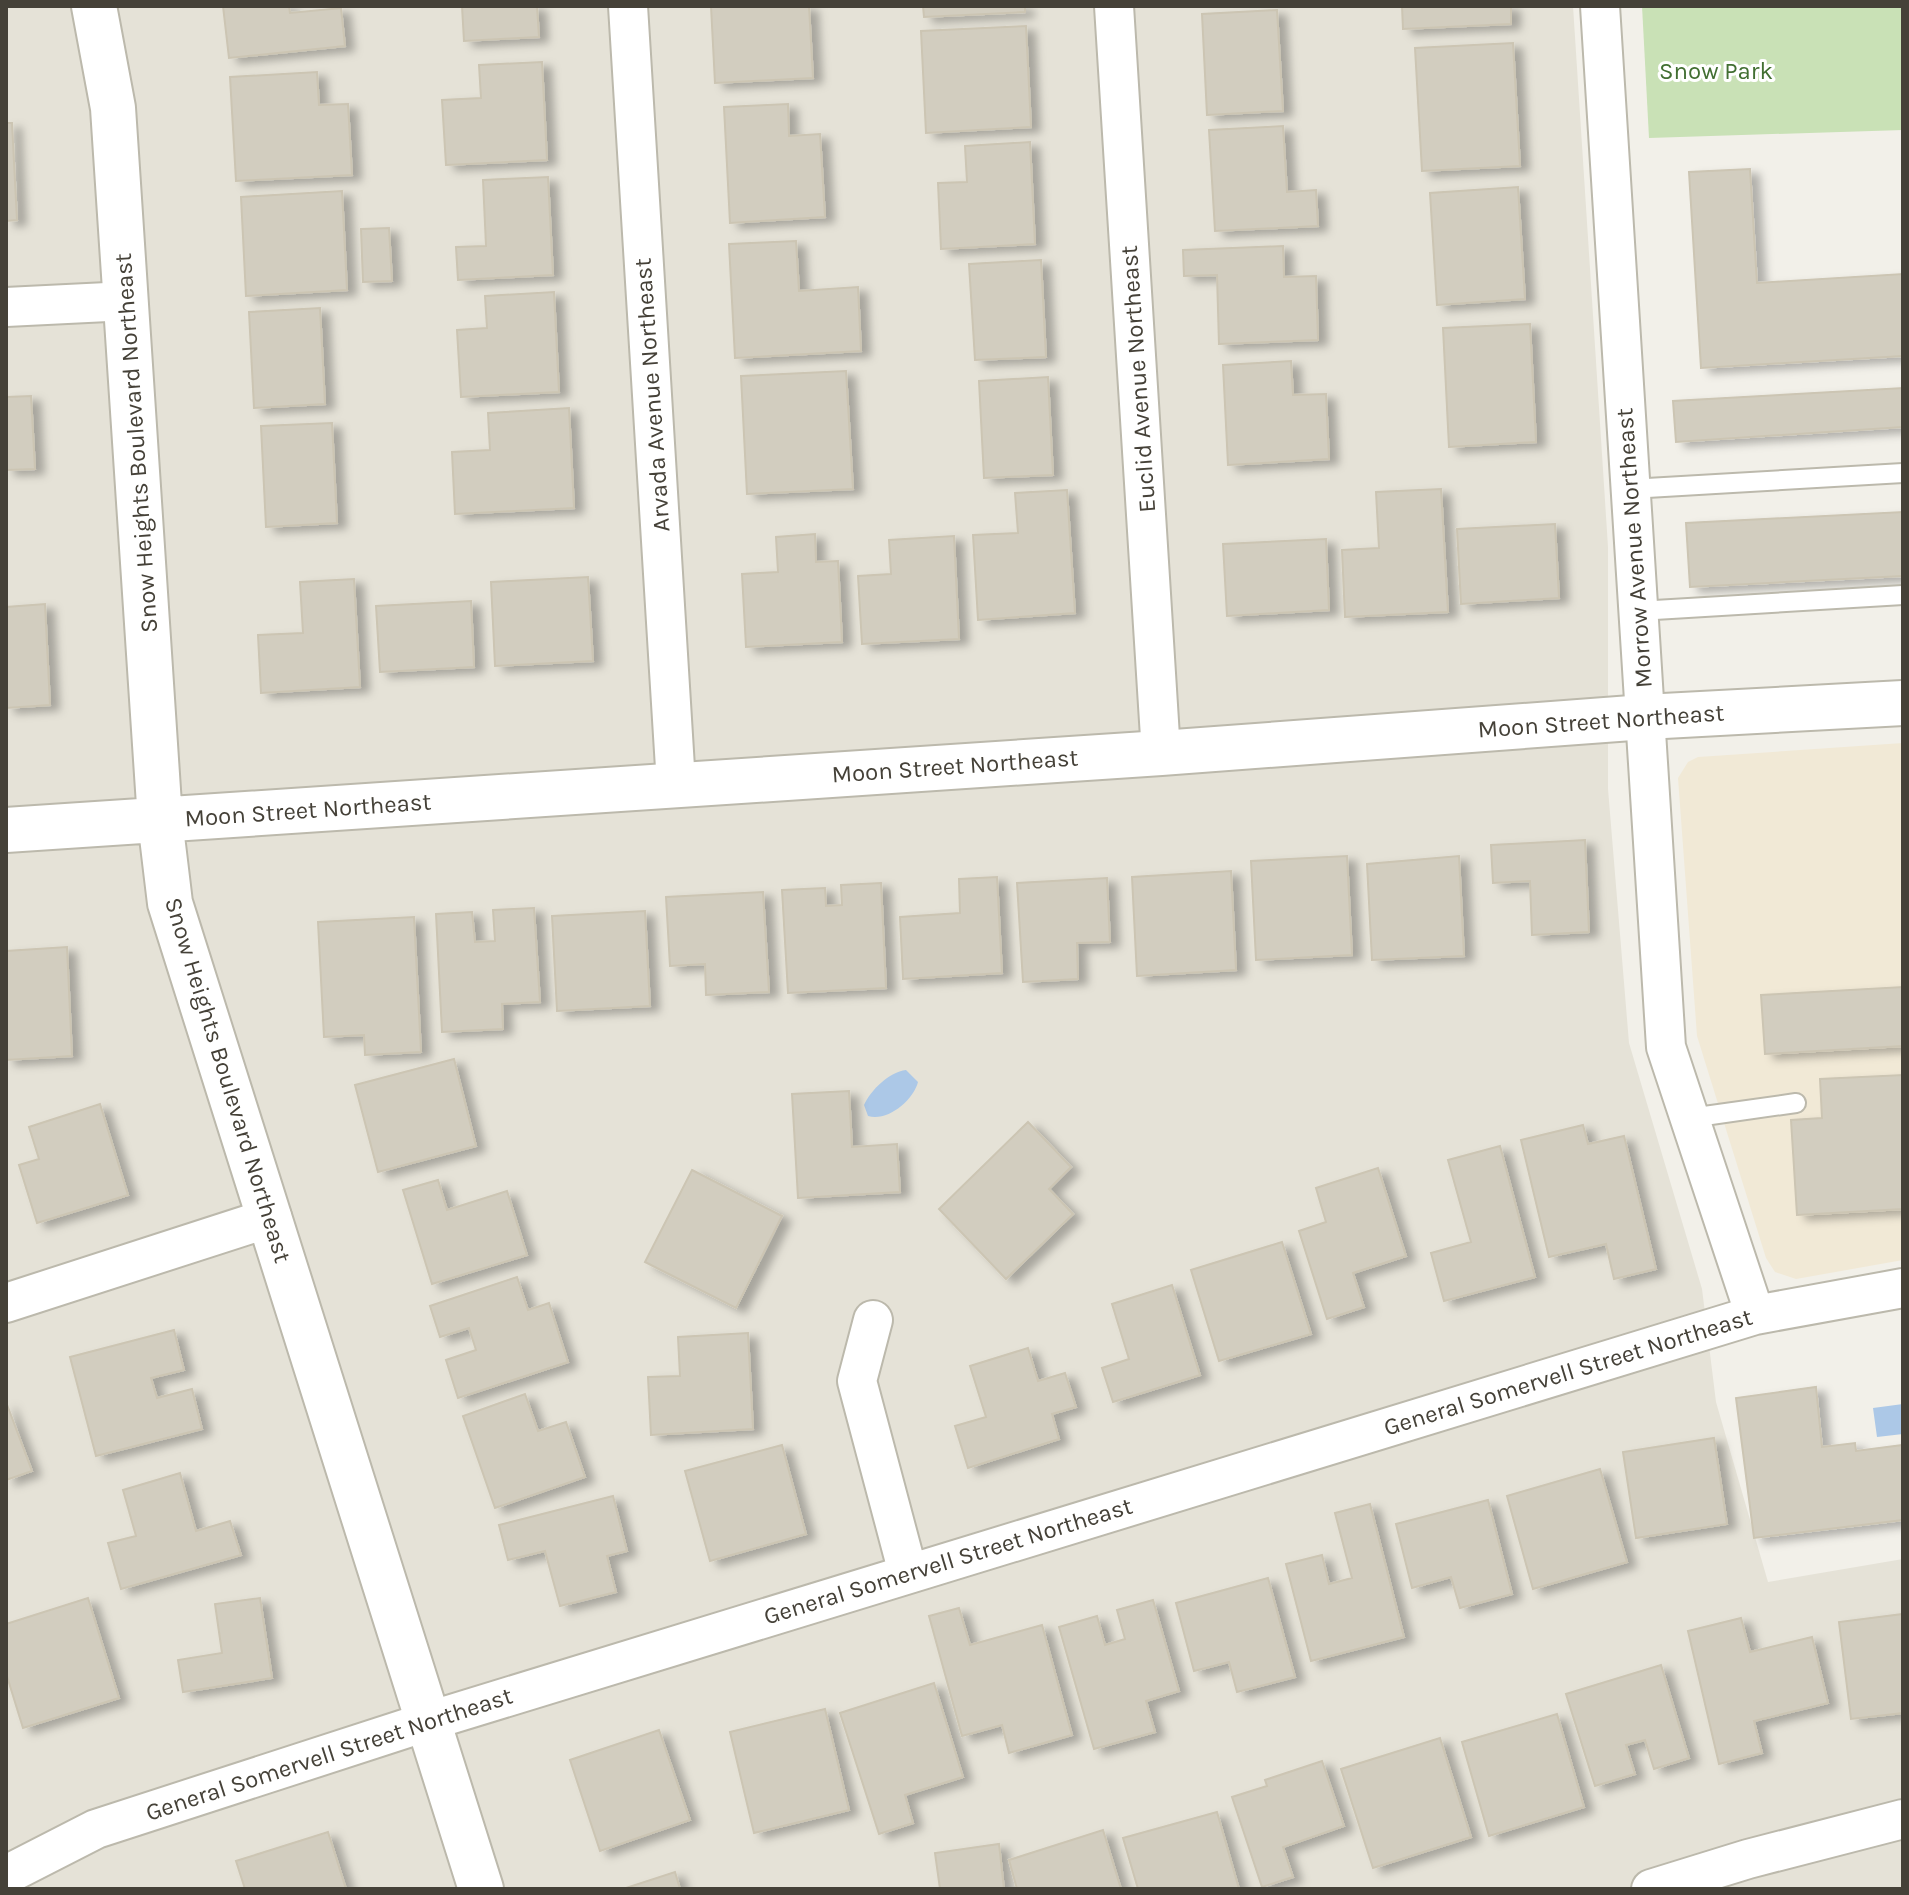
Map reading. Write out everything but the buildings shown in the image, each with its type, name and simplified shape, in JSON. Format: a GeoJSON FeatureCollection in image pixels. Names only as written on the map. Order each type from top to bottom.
{"type":"FeatureCollection","features":[{"type":"Feature","properties":{"kind":"street","name":"Snow Heights Boulevard Northeast"},"geometry":{"type":"LineString","coordinates":[[94,6],[113,108],[160,820],[170,903],[272,1217],[481,1889]]}},
{"type":"Feature","properties":{"kind":"street","name":"Arvada Avenue Northeast"},"geometry":{"type":"LineString","coordinates":[[628,6],[676,784]]}},
{"type":"Feature","properties":{"kind":"street","name":"Euclid Avenue Northeast"},"geometry":{"type":"LineString","coordinates":[[1114,6],[1161,753]]}},
{"type":"Feature","properties":{"kind":"street","name":"Morrow Avenue Northeast"},"geometry":{"type":"LineString","coordinates":[[1600,6],[1666,1047],[1755,1315]]}},
{"type":"Feature","properties":{"kind":"street"},"geometry":{"type":"LineString","coordinates":[[6,307],[128,301]]}},
{"type":"Feature","properties":{"kind":"street","name":"Moon Street Northeast"},"geometry":{"type":"LineString","coordinates":[[6,830],[1161,753],[1645,717],[1903,703]]}},
{"type":"Feature","properties":{"kind":"street"},"geometry":{"type":"LineString","coordinates":[[6,1303],[272,1217]]}},
{"type":"Feature","properties":{"kind":"street","name":"General Somervell Street Northeast"},"geometry":{"type":"LineString","coordinates":[[6,1875],[96,1829],[429,1721],[1755,1315],[1903,1288]]}},
{"type":"Feature","properties":{"kind":"street"},"geometry":{"type":"LineString","coordinates":[[873,1320],[857,1381],[908,1573]]}},
{"type":"Feature","properties":{"kind":"street"},"geometry":{"type":"LineString","coordinates":[[1651,1889],[1748,1859],[1903,1819]]}},
{"type":"Feature","properties":{"kind":"lane"},"geometry":{"type":"LineString","coordinates":[[1630,489],[1903,473]]}},
{"type":"Feature","properties":{"kind":"lane"},"geometry":{"type":"LineString","coordinates":[[1638,611],[1903,595]]}},
{"type":"Feature","properties":{"kind":"lane"},"geometry":{"type":"LineString","coordinates":[[1690,1118],[1796,1103]]}},
{"type":"Feature","properties":{"kind":"shaded area"},"geometry":{"type":"Polygon","coordinates":[[[6,6],[1573,6],[1608,547],[1608,789],[1629,1043],[1702,1289],[1716,1402],[1768,1582],[1903,1559],[1903,1889],[6,1889],[6,6]]]}},
{"type":"Feature","properties":{"kind":"shaded area"},"geometry":{"type":"Polygon","coordinates":[[[1903,743],[1903,1260],[1796,1279],[1775,1272],[1766,1258],[1697,1036],[1678,778],[1688,762],[1698,757],[1903,743]]]}},
{"type":"Feature","properties":{"kind":"green space","name":"Snow Park"},"geometry":{"type":"Polygon","coordinates":[[[1642,6],[1903,6],[1903,130],[1649,138],[1642,6]]]}},
{"type":"Feature","properties":{"kind":"water"},"geometry":{"type":"Polygon","coordinates":[[[906,1070],[918,1082],[911,1096],[891,1113],[868,1116],[864,1105],[871,1093],[887,1078],[906,1070]]]}},
{"type":"Feature","properties":{"kind":"water"},"geometry":{"type":"Polygon","coordinates":[[[1903,1404],[1903,1434],[1877,1437],[1873,1408],[1903,1404]]]}}]}
